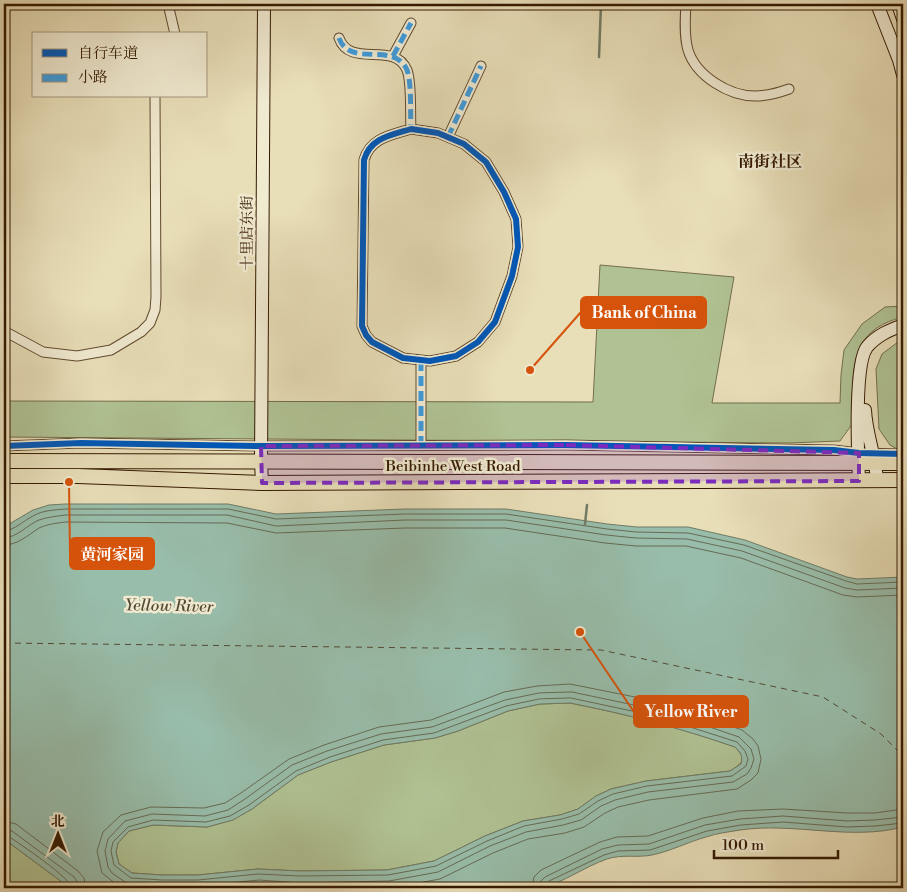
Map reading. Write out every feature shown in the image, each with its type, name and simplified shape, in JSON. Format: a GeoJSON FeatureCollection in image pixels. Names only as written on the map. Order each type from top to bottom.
{"type":"FeatureCollection","features":[{"type":"Feature","properties":{"kind":"main road","name":"Beibinhe West Road"},"geometry":{"type":"LineString","coordinates":[[4,461],[261,462],[866,458],[903,463]]}},
{"type":"Feature","properties":{"kind":"main road","name":"Beibinhe West Road"},"geometry":{"type":"LineString","coordinates":[[4,476],[78,476],[262,482],[903,480]]}},
{"type":"Feature","properties":{"kind":"street"},"geometry":{"type":"LineString","coordinates":[[168,4],[175,32]]}},
{"type":"Feature","properties":{"kind":"street","name":"十里店东街"},"geometry":{"type":"LineString","coordinates":[[262,482],[264,4]]}},
{"type":"Feature","properties":{"kind":"street"},"geometry":{"type":"LineString","coordinates":[[686,4],[685,26],[688,50],[695,64],[705,76],[735,92],[753,96],[772,95],[789,89]]}},
{"type":"Feature","properties":{"kind":"street"},"geometry":{"type":"LineString","coordinates":[[877,4],[900,60],[903,75]]}},
{"type":"Feature","properties":{"kind":"street"},"geometry":{"type":"LineString","coordinates":[[898,4],[903,19]]}},
{"type":"Feature","properties":{"kind":"street"},"geometry":{"type":"LineString","coordinates":[[393,56],[411,22]]}},
{"type":"Feature","properties":{"kind":"street"},"geometry":{"type":"LineString","coordinates":[[339,38],[344,48],[349,52],[393,56],[404,65],[409,78],[410,129]]}},
{"type":"Feature","properties":{"kind":"street"},"geometry":{"type":"LineString","coordinates":[[448,137],[481,66]]}},
{"type":"Feature","properties":{"kind":"street"},"geometry":{"type":"LineString","coordinates":[[4,331],[42,352],[77,356],[111,350],[141,332],[150,323],[156,310],[155,98]]}},
{"type":"Feature","properties":{"kind":"street"},"geometry":{"type":"LineString","coordinates":[[410,129],[438,133],[448,137],[464,144],[486,162],[504,192],[516,218],[518,247],[512,276],[495,322],[478,342],[456,356],[430,362],[403,358],[372,342],[362,326],[364,160],[366,151],[373,143],[410,129]]}},
{"type":"Feature","properties":{"kind":"street"},"geometry":{"type":"LineString","coordinates":[[877,481],[866,458],[859,370],[866,348],[884,332],[903,325]]}},
{"type":"Feature","properties":{"kind":"street"},"geometry":{"type":"LineString","coordinates":[[858,481],[866,458],[864,368],[877,346],[899,333],[903,333]]}},
{"type":"Feature","properties":{"kind":"street"},"geometry":{"type":"LineString","coordinates":[[421,360],[421,446]]}},
{"type":"Feature","properties":{"kind":"street"},"geometry":{"type":"LineString","coordinates":[[4,446],[81,443],[261,446],[566,445],[834,450],[866,458],[903,454]]}},
{"type":"Feature","properties":{"kind":"highlighted area"},"geometry":{"type":"Polygon","coordinates":[[[566,445],[859,453],[859,481],[262,483],[261,446],[566,445]]]}},
{"type":"Feature","properties":{"kind":"shaded area"},"geometry":{"type":"Polygon","coordinates":[[[600,265],[734,277],[712,403],[840,403],[844,350],[862,324],[885,307],[903,306],[903,317],[877,328],[868,335],[862,344],[854,367],[854,419],[840,441],[789,443],[4,437],[4,401],[593,402],[600,265]]]}},
{"type":"Feature","properties":{"kind":"shaded area"},"geometry":{"type":"Polygon","coordinates":[[[898,342],[903,342],[903,451],[890,445],[879,429],[876,369],[882,354],[898,342]]]}},
{"type":"Feature","properties":{"kind":"shaded area"},"geometry":{"type":"Polygon","coordinates":[[[570,703],[653,722],[715,740],[735,747],[742,760],[738,766],[730,771],[646,781],[611,789],[596,796],[578,809],[560,815],[523,821],[485,836],[434,861],[387,870],[300,871],[258,869],[198,875],[162,875],[132,873],[119,864],[116,852],[118,843],[129,831],[153,825],[207,827],[232,820],[252,809],[298,775],[331,762],[384,745],[435,738],[508,711],[540,704],[570,703]]]}},
{"type":"Feature","properties":{"kind":"shaded area"},"geometry":{"type":"Polygon","coordinates":[[[4,839],[70,888],[4,888],[4,839]]]}},
{"type":"Feature","properties":{"kind":"water"},"geometry":{"type":"Polygon","coordinates":[[[228,504],[276,514],[405,509],[506,509],[637,527],[688,527],[745,540],[847,577],[857,579],[903,577],[903,827],[863,832],[781,828],[740,830],[710,836],[652,855],[607,859],[541,888],[70,888],[4,839],[4,527],[33,510],[49,505],[228,504]],[[570,703],[540,704],[508,711],[435,738],[384,745],[331,762],[298,775],[252,809],[233,820],[207,827],[153,825],[129,831],[118,843],[116,852],[119,864],[132,873],[162,875],[198,875],[258,869],[300,871],[387,870],[434,861],[485,836],[523,821],[560,815],[578,809],[596,796],[611,789],[646,781],[730,771],[741,764],[741,755],[735,747],[632,717],[570,703]]]}},
{"type":"Feature","properties":{"kind":"waterway"},"geometry":{"type":"LineString","coordinates":[[599,57],[601,4]]}},
{"type":"Feature","properties":{"kind":"waterway"},"geometry":{"type":"LineString","coordinates":[[585,524],[587,505]]}},
{"type":"Feature","properties":{"kind":"ferry route"},"geometry":{"type":"LineString","coordinates":[[4,643],[601,650],[823,697],[881,734],[903,756]]}},
{"type":"Feature","properties":{"kind":"marked path"},"geometry":{"type":"LineString","coordinates":[[393,56],[411,23]]}},
{"type":"Feature","properties":{"kind":"marked path"},"geometry":{"type":"LineString","coordinates":[[339,38],[345,47],[352,52],[383,55],[401,61],[409,76],[411,129]]}},
{"type":"Feature","properties":{"kind":"marked path"},"geometry":{"type":"LineString","coordinates":[[448,137],[481,66]]}},
{"type":"Feature","properties":{"kind":"marked path"},"geometry":{"type":"LineString","coordinates":[[421,361],[421,446]]}},
{"type":"Feature","properties":{"kind":"cycle path"},"geometry":{"type":"LineString","coordinates":[[411,129],[438,133],[464,144],[486,162],[504,192],[516,219],[518,247],[512,276],[495,322],[478,342],[456,356],[430,361],[403,358],[372,342],[362,326],[364,160],[371,147],[382,138],[411,129]]}},
{"type":"Feature","properties":{"kind":"cycle path"},"geometry":{"type":"LineString","coordinates":[[4,446],[81,443],[261,446],[566,445],[834,450],[859,453],[903,454]]}},
{"type":"Feature","properties":{"kind":"place","name":"Bank of China"},"geometry":{"type":"Point","coordinates":[530,370]}},
{"type":"Feature","properties":{"kind":"place","name":"黄河家园"},"geometry":{"type":"Point","coordinates":[69,482]}},
{"type":"Feature","properties":{"kind":"place","name":"Yellow River"},"geometry":{"type":"Point","coordinates":[580,632]}},
{"type":"Feature","properties":{"kind":"district","name":"南街社区"},"geometry":{"type":"Point","coordinates":[770,162]}}]}
